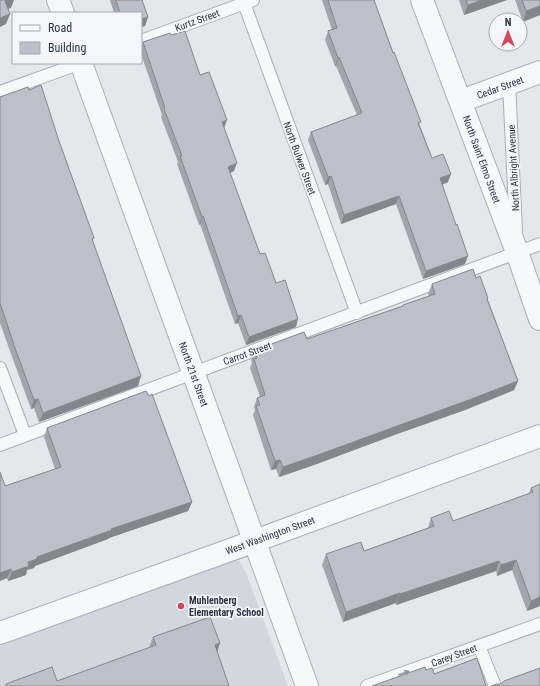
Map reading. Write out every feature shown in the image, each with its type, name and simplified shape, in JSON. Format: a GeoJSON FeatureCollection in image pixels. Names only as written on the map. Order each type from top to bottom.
{"type":"FeatureCollection","features":[{"type":"Feature","properties":{"kind":"street"},"geometry":{"type":"LineString","coordinates":[[58,0],[63,12]]}},
{"type":"Feature","properties":{"kind":"street","name":"North Saint Elmo Street"},"geometry":{"type":"LineString","coordinates":[[422,0],[517,252],[540,319]]}},
{"type":"Feature","properties":{"kind":"street","name":"North 21st Street"},"geometry":{"type":"LineString","coordinates":[[81,64],[307,686]]}},
{"type":"Feature","properties":{"kind":"street","name":"Cedar Street"},"geometry":{"type":"LineString","coordinates":[[461,101],[540,72]]}},
{"type":"Feature","properties":{"kind":"street","name":"West Washington Street"},"geometry":{"type":"LineString","coordinates":[[0,633],[540,436]]}},
{"type":"Feature","properties":{"kind":"lane","name":"Kurtz Street"},"geometry":{"type":"LineString","coordinates":[[142,41],[248,2]]}},
{"type":"Feature","properties":{"kind":"lane","name":"North Bulwer Street"},"geometry":{"type":"LineString","coordinates":[[248,2],[357,313]]}},
{"type":"Feature","properties":{"kind":"lane"},"geometry":{"type":"LineString","coordinates":[[0,92],[78,64]]}},
{"type":"Feature","properties":{"kind":"lane","name":"North Albright Avenue"},"geometry":{"type":"LineString","coordinates":[[509,84],[517,252]]}},
{"type":"Feature","properties":{"kind":"lane","name":"Carrot Street"},"geometry":{"type":"LineString","coordinates":[[0,445],[540,244]]}},
{"type":"Feature","properties":{"kind":"lane"},"geometry":{"type":"LineString","coordinates":[[0,368],[25,436]]}},
{"type":"Feature","properties":{"kind":"lane","name":"Carey Street"},"geometry":{"type":"LineString","coordinates":[[367,686],[540,624]]}},
{"type":"Feature","properties":{"kind":"lane"},"geometry":{"type":"LineString","coordinates":[[479,646],[495,686]]}},
{"type":"Feature","properties":{"kind":"shaded area","name":"Muhlenberg Elementary School"},"geometry":{"type":"Polygon","coordinates":[[[229,561],[239,561],[245,570],[288,686],[0,686],[0,643],[229,561]]]}},
{"type":"Feature","properties":{"kind":"building"},"geometry":{"type":"Polygon","coordinates":[[[0,0],[7,0],[5,1],[10,14],[0,18],[0,0]]]}},
{"type":"Feature","properties":{"kind":"building"},"geometry":{"type":"Polygon","coordinates":[[[116,0],[142,0],[148,17],[142,19],[142,12],[120,12],[116,0]]]}},
{"type":"Feature","properties":{"kind":"building"},"geometry":{"type":"Polygon","coordinates":[[[328,0],[374,0],[393,53],[394,52],[421,122],[418,123],[432,158],[443,154],[451,174],[440,178],[468,256],[426,271],[399,196],[344,215],[331,176],[328,177],[311,132],[362,113],[328,31],[337,28],[328,0]]]}},
{"type":"Feature","properties":{"kind":"building"},"geometry":{"type":"Polygon","coordinates":[[[466,0],[482,0],[468,5],[466,0]]]}},
{"type":"Feature","properties":{"kind":"building"},"geometry":{"type":"Polygon","coordinates":[[[522,0],[540,0],[540,6],[526,11],[522,0]]]}},
{"type":"Feature","properties":{"kind":"building"},"geometry":{"type":"Polygon","coordinates":[[[185,31],[200,75],[209,72],[227,120],[222,122],[237,163],[228,167],[260,254],[265,253],[276,283],[285,280],[298,319],[249,337],[241,315],[238,316],[180,156],[182,156],[164,109],[165,108],[143,42],[170,33],[171,35],[185,31]]]}},
{"type":"Feature","properties":{"kind":"building"},"geometry":{"type":"Polygon","coordinates":[[[41,85],[59,141],[94,238],[92,239],[141,376],[43,413],[38,399],[34,400],[0,303],[0,97],[28,87],[29,90],[41,85]]]}},
{"type":"Feature","properties":{"kind":"building"},"geometry":{"type":"Polygon","coordinates":[[[473,269],[476,278],[480,276],[488,298],[487,299],[518,381],[283,467],[280,460],[275,461],[256,406],[260,405],[257,398],[265,395],[254,359],[257,358],[255,350],[304,332],[307,339],[403,306],[435,294],[432,284],[473,269]]]}},
{"type":"Feature","properties":{"kind":"building"},"geometry":{"type":"Polygon","coordinates":[[[146,391],[149,396],[152,394],[192,502],[111,529],[112,530],[37,557],[37,559],[28,562],[29,566],[12,572],[11,569],[0,573],[0,472],[5,486],[61,467],[47,428],[146,391]]]}},
{"type":"Feature","properties":{"kind":"building"},"geometry":{"type":"Polygon","coordinates":[[[540,484],[540,597],[531,601],[516,560],[501,565],[499,561],[346,612],[326,554],[361,542],[364,551],[434,526],[431,518],[449,511],[453,521],[533,492],[531,488],[540,484]]]}},
{"type":"Feature","properties":{"kind":"building"},"geometry":{"type":"Polygon","coordinates":[[[210,617],[220,643],[215,645],[229,686],[7,686],[6,684],[52,667],[57,681],[156,645],[153,637],[210,617]]]}},
{"type":"Feature","properties":{"kind":"building"},"geometry":{"type":"Polygon","coordinates":[[[477,658],[486,686],[372,686],[425,667],[426,670],[432,668],[434,674],[477,658]]]}},
{"type":"Feature","properties":{"kind":"building"},"geometry":{"type":"Polygon","coordinates":[[[540,668],[540,686],[491,686],[501,684],[504,681],[540,668]]]}},
{"type":"Feature","properties":{"kind":"place","name":"Muhlenberg Elementary School"},"geometry":{"type":"Point","coordinates":[181,606]}}]}
